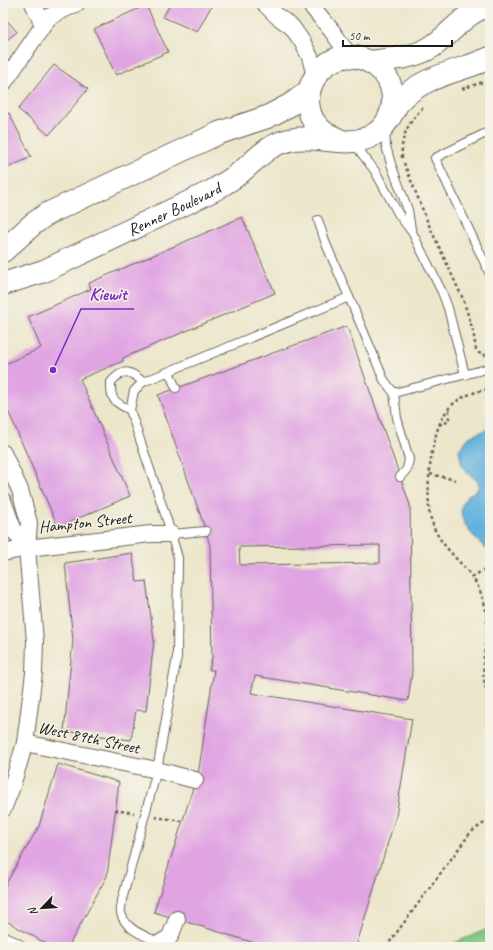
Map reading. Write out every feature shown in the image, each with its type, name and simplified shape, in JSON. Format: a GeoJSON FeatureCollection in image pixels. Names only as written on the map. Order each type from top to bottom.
{"type":"FeatureCollection","features":[{"type":"Feature","properties":{"kind":"main road"},"geometry":{"type":"LineString","coordinates":[[3,251],[33,224],[47,214],[219,133],[267,117],[290,105],[312,84],[322,67],[331,61],[340,58],[360,59],[410,56],[432,47],[469,15],[490,4]]}},
{"type":"Feature","properties":{"kind":"main road"},"geometry":{"type":"LineString","coordinates":[[312,84],[308,100],[310,113],[315,122],[325,133],[347,141],[363,140],[374,135],[387,121],[400,102],[422,83],[436,76],[466,68],[490,58]]}},
{"type":"Feature","properties":{"kind":"main road"},"geometry":{"type":"LineString","coordinates":[[360,59],[380,68],[392,89],[393,104],[387,121]]}},
{"type":"Feature","properties":{"kind":"main road","name":"Renner Boulevard"},"geometry":{"type":"LineString","coordinates":[[3,284],[44,271],[212,191],[244,170],[260,154],[281,142],[290,139],[309,138],[347,141]]}},
{"type":"Feature","properties":{"kind":"street"},"geometry":{"type":"LineString","coordinates":[[33,3],[43,25]]}},
{"type":"Feature","properties":{"kind":"street"},"geometry":{"type":"LineString","coordinates":[[3,84],[48,17],[77,3]]}},
{"type":"Feature","properties":{"kind":"street"},"geometry":{"type":"LineString","coordinates":[[264,3],[277,16],[292,27],[303,43],[310,57],[312,84]]}},
{"type":"Feature","properties":{"kind":"street"},"geometry":{"type":"LineString","coordinates":[[309,3],[332,31],[360,59]]}},
{"type":"Feature","properties":{"kind":"street","name":"West 89th Street"},"geometry":{"type":"LineString","coordinates":[[3,453],[20,490],[29,523],[27,548],[35,641],[34,673],[25,743],[157,770],[195,780]]}},
{"type":"Feature","properties":{"kind":"street"},"geometry":{"type":"LineString","coordinates":[[3,501],[14,531],[27,548]]}},
{"type":"Feature","properties":{"kind":"street","name":"Hampton Street"},"geometry":{"type":"LineString","coordinates":[[3,553],[27,548],[151,534],[171,534]]}},
{"type":"Feature","properties":{"kind":"street"},"geometry":{"type":"LineString","coordinates":[[3,809],[12,789],[25,743]]}},
{"type":"Feature","properties":{"kind":"street"},"geometry":{"type":"LineString","coordinates":[[159,945],[170,937],[177,919]]}},
{"type":"Feature","properties":{"kind":"street"},"geometry":{"type":"LineString","coordinates":[[3,940],[17,947]]}},
{"type":"Feature","properties":{"kind":"lane"},"geometry":{"type":"LineString","coordinates":[[387,121],[386,146],[408,210],[412,232]]}},
{"type":"Feature","properties":{"kind":"lane"},"geometry":{"type":"LineString","coordinates":[[490,132],[435,158],[490,274]]}},
{"type":"Feature","properties":{"kind":"lane"},"geometry":{"type":"LineString","coordinates":[[347,141],[375,171],[399,214],[412,232],[442,292],[448,308],[465,375]]}},
{"type":"Feature","properties":{"kind":"lane"},"geometry":{"type":"LineString","coordinates":[[318,220],[326,244],[384,380],[394,393],[397,418],[409,459],[408,468],[400,477]]}},
{"type":"Feature","properties":{"kind":"lane"},"geometry":{"type":"LineString","coordinates":[[159,945],[134,931],[124,921],[121,911],[122,900],[157,770],[178,657],[178,558],[130,410],[134,392],[143,382],[349,297]]}},
{"type":"Feature","properties":{"kind":"lane"},"geometry":{"type":"LineString","coordinates":[[394,393],[465,375],[488,365]]}},
{"type":"Feature","properties":{"kind":"lane"},"geometry":{"type":"LineString","coordinates":[[130,410],[115,402],[110,393],[111,382],[117,375],[126,372],[136,375],[143,382]]}},
{"type":"Feature","properties":{"kind":"lane"},"geometry":{"type":"LineString","coordinates":[[169,372],[176,388]]}},
{"type":"Feature","properties":{"kind":"lane"},"geometry":{"type":"LineString","coordinates":[[171,534],[206,531]]}},
{"type":"Feature","properties":{"kind":"path"},"geometry":{"type":"LineString","coordinates":[[456,89],[466,88],[490,79]]}},
{"type":"Feature","properties":{"kind":"path"},"geometry":{"type":"LineString","coordinates":[[427,103],[413,118],[405,131],[401,150],[402,159],[428,223],[463,299],[473,331],[476,349],[479,353],[485,355],[488,365]]}},
{"type":"Feature","properties":{"kind":"path"},"geometry":{"type":"LineString","coordinates":[[488,379],[490,389],[473,392],[464,396],[449,408],[438,425],[434,440],[428,509],[435,529],[447,549],[472,577],[480,590],[486,608],[487,627],[483,671],[487,693],[490,699]]}},
{"type":"Feature","properties":{"kind":"path"},"geometry":{"type":"LineString","coordinates":[[438,425],[449,420],[449,408]]}},
{"type":"Feature","properties":{"kind":"path"},"geometry":{"type":"LineString","coordinates":[[430,474],[456,480]]}},
{"type":"Feature","properties":{"kind":"path"},"geometry":{"type":"LineString","coordinates":[[472,577],[490,566]]}},
{"type":"Feature","properties":{"kind":"path"},"geometry":{"type":"LineString","coordinates":[[483,664],[490,664]]}},
{"type":"Feature","properties":{"kind":"path"},"geometry":{"type":"LineString","coordinates":[[386,947],[471,832],[490,819]]}},
{"type":"Feature","properties":{"kind":"green space"},"geometry":{"type":"Polygon","coordinates":[[[490,928],[490,947],[445,947],[490,928]]]}},
{"type":"Feature","properties":{"kind":"water"},"geometry":{"type":"Polygon","coordinates":[[[490,428],[490,553],[472,534],[463,520],[461,512],[462,505],[467,497],[479,487],[478,482],[462,467],[459,450],[469,437],[490,428]]]}},
{"type":"Feature","properties":{"kind":"building"},"geometry":{"type":"Polygon","coordinates":[[[171,3],[213,3],[197,32],[163,17],[171,3]]]}},
{"type":"Feature","properties":{"kind":"building"},"geometry":{"type":"Polygon","coordinates":[[[146,5],[168,52],[116,75],[94,29],[146,5]]]}},
{"type":"Feature","properties":{"kind":"building"},"geometry":{"type":"Polygon","coordinates":[[[3,16],[17,32],[3,43],[3,16]]]}},
{"type":"Feature","properties":{"kind":"building"},"geometry":{"type":"Polygon","coordinates":[[[54,65],[88,89],[49,135],[18,109],[54,65]]]}},
{"type":"Feature","properties":{"kind":"building"},"geometry":{"type":"Polygon","coordinates":[[[9,113],[31,157],[3,170],[3,116],[9,113]]]}},
{"type":"Feature","properties":{"kind":"building"},"geometry":{"type":"Polygon","coordinates":[[[242,217],[275,293],[123,358],[123,361],[80,379],[130,496],[58,527],[3,399],[3,365],[41,348],[28,317],[91,289],[89,283],[242,217]]]}},
{"type":"Feature","properties":{"kind":"building"},"geometry":{"type":"Polygon","coordinates":[[[347,326],[410,505],[412,672],[408,701],[255,676],[251,693],[412,719],[396,816],[356,947],[268,947],[154,912],[199,769],[214,670],[209,670],[212,658],[210,546],[158,395],[347,326]],[[380,545],[239,547],[240,565],[380,563],[380,545]]]}},
{"type":"Feature","properties":{"kind":"building"},"geometry":{"type":"Polygon","coordinates":[[[132,553],[137,582],[146,581],[154,640],[146,711],[136,710],[131,740],[64,731],[73,640],[65,563],[132,553]]]}},
{"type":"Feature","properties":{"kind":"building"},"geometry":{"type":"Polygon","coordinates":[[[58,764],[119,782],[107,876],[68,947],[52,947],[3,919],[3,889],[39,826],[58,764]]]}},
{"type":"Feature","properties":{"kind":"place","name":"Kiewit"},"geometry":{"type":"Point","coordinates":[53,370]}}]}
